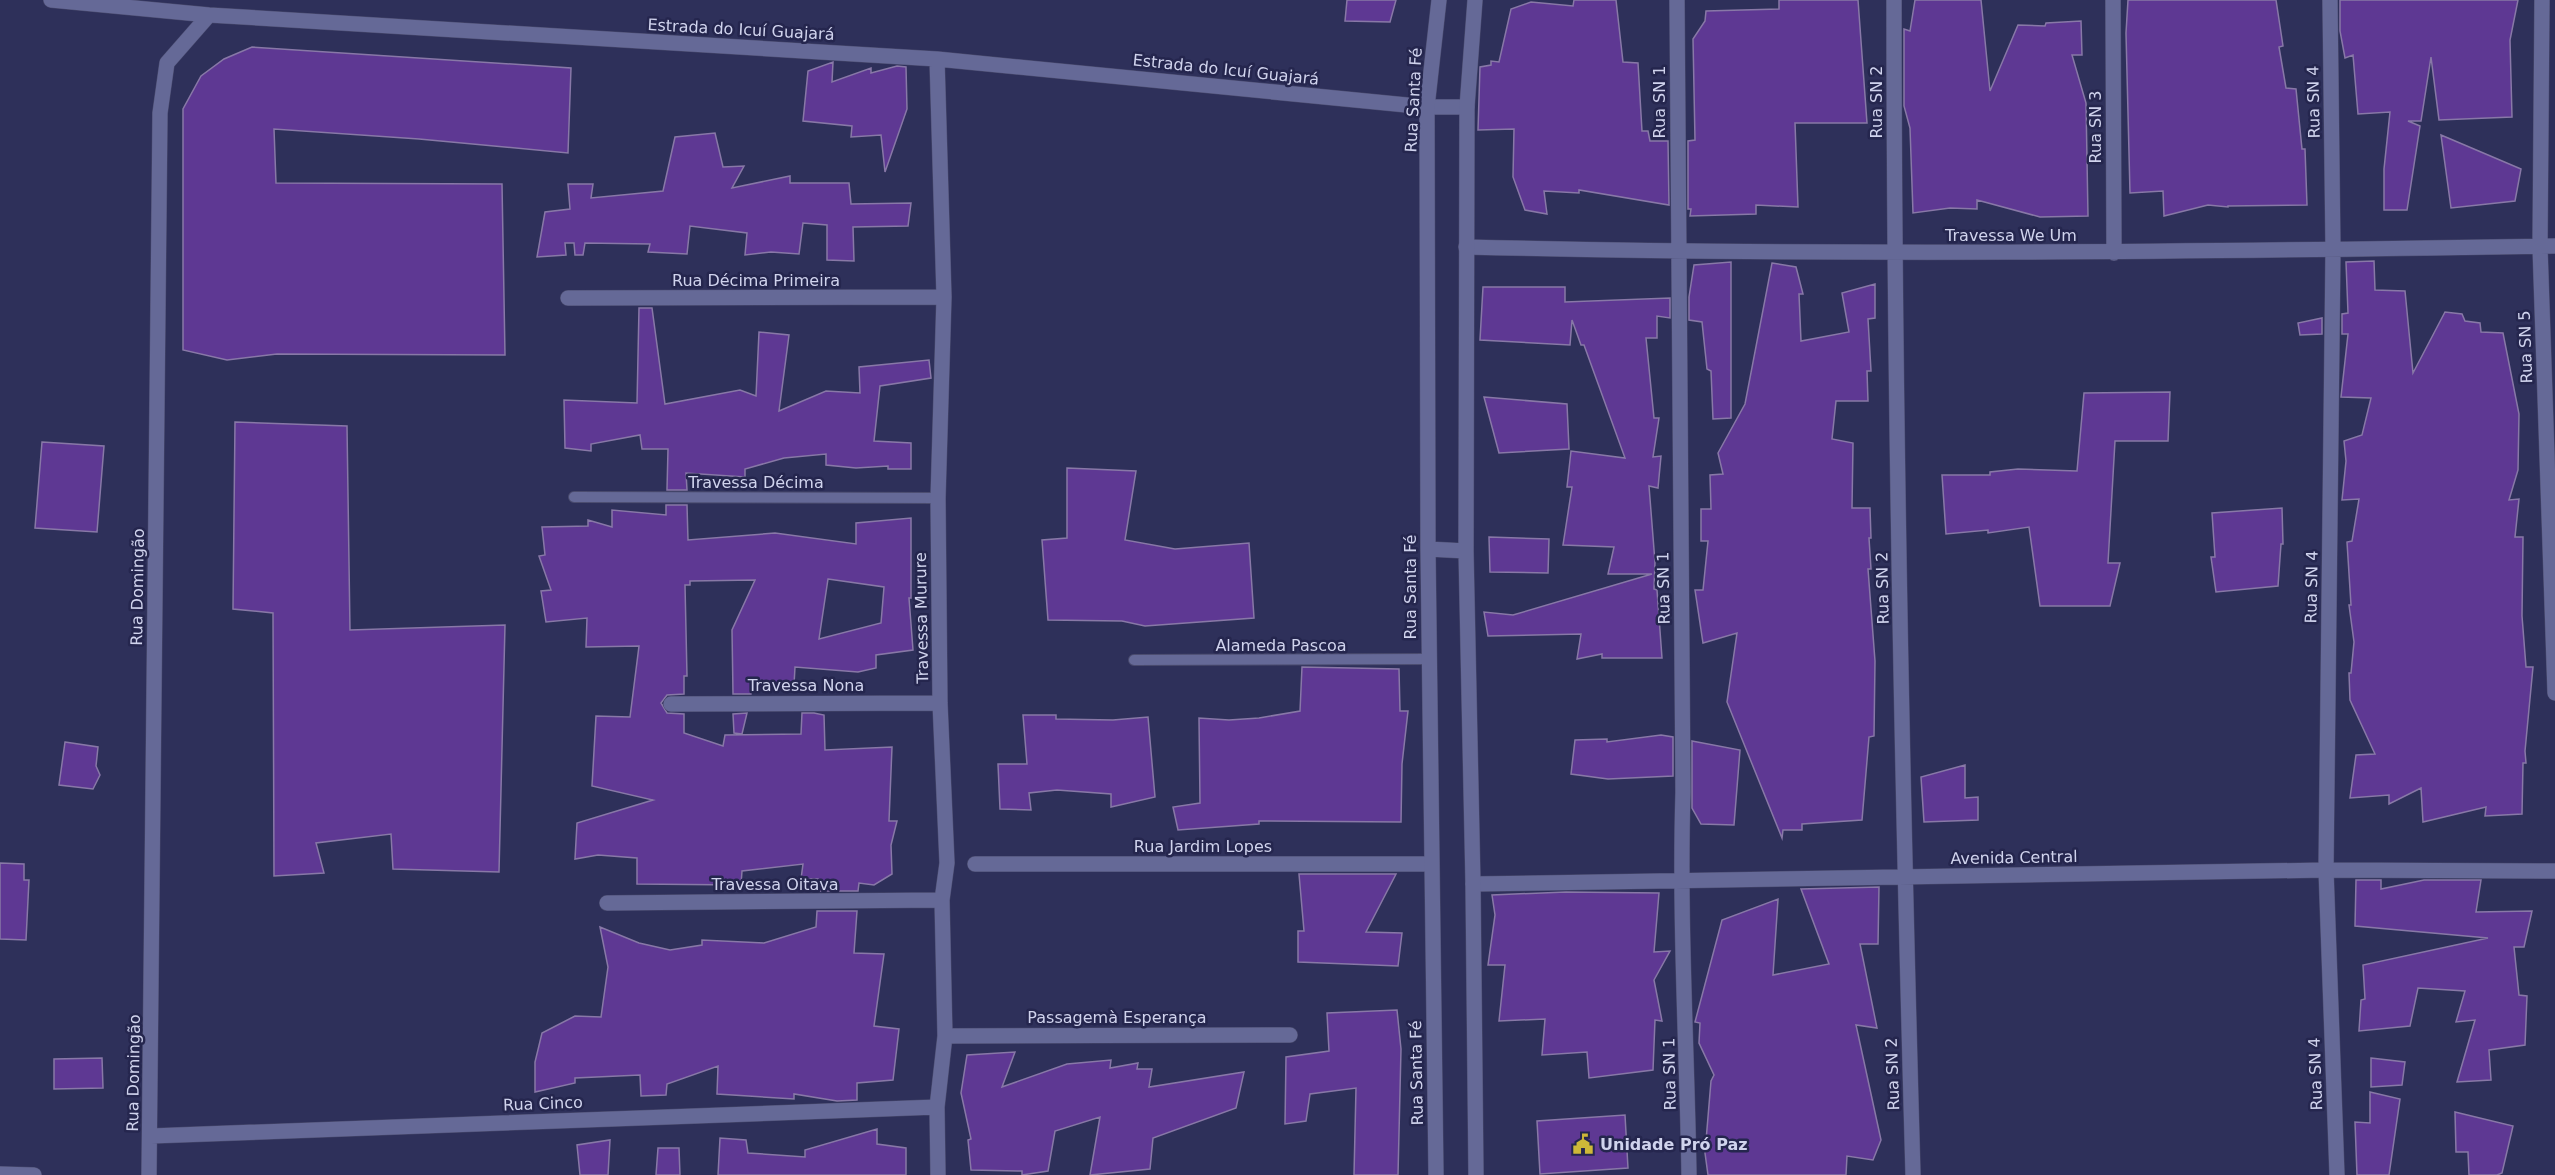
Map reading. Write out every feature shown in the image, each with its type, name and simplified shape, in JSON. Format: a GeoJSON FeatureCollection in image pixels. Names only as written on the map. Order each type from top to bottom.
{"type":"FeatureCollection","features":[{"type":"Feature","properties":{"kind":"street","name":"Estrada do Icuí Guajará"},"geometry":{"type":"LineString","coordinates":[[51,0],[209,15],[937,59],[1427,107],[1467,107]]}},
{"type":"Feature","properties":{"kind":"street","name":"Rua Santa Fé"},"geometry":{"type":"LineString","coordinates":[[1436,1175],[1428,549],[1427,107],[1439,0]]}},
{"type":"Feature","properties":{"kind":"street"},"geometry":{"type":"LineString","coordinates":[[1474,0],[1467,107],[1466,551],[1476,1175]]}},
{"type":"Feature","properties":{"kind":"street","name":"Rua SN 1"},"geometry":{"type":"LineString","coordinates":[[1677,0],[1683,792],[1680,882],[1684,951],[1689,1175]]}},
{"type":"Feature","properties":{"kind":"street","name":"Rua SN 2"},"geometry":{"type":"LineString","coordinates":[[1894,0],[1894,253],[1904,877],[1913,1175]]}},
{"type":"Feature","properties":{"kind":"street","name":"Rua SN 3"},"geometry":{"type":"LineString","coordinates":[[2113,0],[2114,253]]}},
{"type":"Feature","properties":{"kind":"street","name":"Rua SN 4"},"geometry":{"type":"LineString","coordinates":[[2330,0],[2333,250],[2326,870],[2337,1175]]}},
{"type":"Feature","properties":{"kind":"street","name":"Rua SN 5"},"geometry":{"type":"LineString","coordinates":[[2542,0],[2555,693]]}},
{"type":"Feature","properties":{"kind":"street","name":"Rua Domingão"},"geometry":{"type":"LineString","coordinates":[[149,1175],[159,113],[167,63],[209,15]]}},
{"type":"Feature","properties":{"kind":"street","name":"Travessa Murure"},"geometry":{"type":"LineString","coordinates":[[937,59],[944,297],[938,498],[940,703],[946,863],[942,900],[945,1036],[937,1107],[938,1175]]}},
{"type":"Feature","properties":{"kind":"street","name":"Travessa We Um"},"geometry":{"type":"LineString","coordinates":[[1466,247],[1678,252],[2114,253],[2547,246]]}},
{"type":"Feature","properties":{"kind":"street","name":"Rua Décima Primeira"},"geometry":{"type":"LineString","coordinates":[[568,298],[944,297]]}},
{"type":"Feature","properties":{"kind":"street"},"geometry":{"type":"LineString","coordinates":[[1428,549],[1466,551]]}},
{"type":"Feature","properties":{"kind":"street","name":"Travessa Nona"},"geometry":{"type":"LineString","coordinates":[[671,704],[940,703]]}},
{"type":"Feature","properties":{"kind":"street","name":"Rua Jardim Lopes"},"geometry":{"type":"LineString","coordinates":[[975,864],[1431,864]]}},
{"type":"Feature","properties":{"kind":"street","name":"Avenida Central"},"geometry":{"type":"LineString","coordinates":[[1473,884],[2326,870],[2555,871]]}},
{"type":"Feature","properties":{"kind":"street","name":"Travessa Oitava"},"geometry":{"type":"LineString","coordinates":[[607,903],[942,900]]}},
{"type":"Feature","properties":{"kind":"street","name":"Passagemà Esperança"},"geometry":{"type":"LineString","coordinates":[[945,1036],[1290,1035]]}},
{"type":"Feature","properties":{"kind":"street","name":"Rua Cinco"},"geometry":{"type":"LineString","coordinates":[[151,1136],[937,1107]]}},
{"type":"Feature","properties":{"kind":"street"},"geometry":{"type":"LineString","coordinates":[[0,1174],[34,1175]]}},
{"type":"Feature","properties":{"kind":"lane","name":"Travessa Décima"},"geometry":{"type":"LineString","coordinates":[[574,497],[938,498]]}},
{"type":"Feature","properties":{"kind":"lane","name":"Alameda Pascoa"},"geometry":{"type":"LineString","coordinates":[[1134,660],[1429,659]]}},
{"type":"Feature","properties":{"kind":"building"},"geometry":{"type":"Polygon","coordinates":[[[1347,0],[1396,0],[1390,22],[1345,21],[1347,0]]]}},
{"type":"Feature","properties":{"kind":"building"},"geometry":{"type":"Polygon","coordinates":[[[1574,0],[1616,0],[1623,62],[1638,63],[1642,131],[1648,131],[1650,141],[1668,141],[1669,205],[1579,190],[1579,193],[1544,191],[1547,214],[1525,210],[1513,177],[1514,129],[1478,130],[1480,67],[1491,65],[1491,61],[1499,62],[1511,9],[1531,2],[1573,6],[1574,0]]]}},
{"type":"Feature","properties":{"kind":"building"},"geometry":{"type":"Polygon","coordinates":[[[1779,0],[1858,0],[1867,123],[1795,123],[1798,207],[1756,205],[1756,214],[1690,216],[1691,209],[1688,209],[1688,141],[1695,140],[1693,39],[1705,21],[1706,11],[1779,9],[1779,0]]]}},
{"type":"Feature","properties":{"kind":"building"},"geometry":{"type":"Polygon","coordinates":[[[1915,0],[1981,0],[1990,91],[2018,25],[2045,26],[2046,23],[2081,21],[2082,55],[2072,55],[2086,103],[2088,216],[2040,217],[1977,200],[1977,209],[1950,208],[1913,213],[1910,128],[1904,106],[1904,29],[1910,31],[1915,0]]]}},
{"type":"Feature","properties":{"kind":"building"},"geometry":{"type":"Polygon","coordinates":[[[2128,0],[2276,0],[2283,46],[2279,47],[2286,88],[2296,89],[2302,149],[2305,149],[2307,205],[2228,207],[2208,205],[2164,216],[2163,191],[2130,193],[2126,33],[2128,0]]]}},
{"type":"Feature","properties":{"kind":"building"},"geometry":{"type":"Polygon","coordinates":[[[2340,0],[2518,0],[2510,40],[2512,117],[2439,120],[2431,57],[2421,121],[2408,121],[2420,126],[2407,210],[2384,210],[2384,169],[2390,112],[2358,114],[2353,55],[2345,58],[2340,31],[2340,0]]]}},
{"type":"Feature","properties":{"kind":"building"},"geometry":{"type":"Polygon","coordinates":[[[252,47],[571,68],[568,153],[419,139],[274,129],[276,183],[502,184],[505,355],[277,354],[227,360],[183,350],[183,109],[201,76],[224,59],[252,47]]]}},
{"type":"Feature","properties":{"kind":"building"},"geometry":{"type":"Polygon","coordinates":[[[833,62],[832,82],[871,68],[871,73],[897,66],[906,67],[907,109],[885,172],[881,135],[851,137],[852,126],[803,121],[808,71],[833,62]]]}},
{"type":"Feature","properties":{"kind":"building"},"geometry":{"type":"Polygon","coordinates":[[[715,133],[723,167],[744,166],[732,188],[790,176],[790,183],[849,183],[851,204],[911,203],[908,226],[853,227],[854,261],[827,260],[827,225],[803,223],[799,254],[771,252],[745,255],[747,233],[690,226],[687,254],[648,252],[650,244],[585,243],[583,255],[575,255],[574,243],[565,243],[566,255],[537,257],[545,212],[570,209],[568,184],[593,184],[591,198],[663,191],[675,137],[715,133]]]}},
{"type":"Feature","properties":{"kind":"building"},"geometry":{"type":"Polygon","coordinates":[[[2441,135],[2521,169],[2515,201],[2451,208],[2441,135]]]}},
{"type":"Feature","properties":{"kind":"building"},"geometry":{"type":"Polygon","coordinates":[[[2374,261],[2375,290],[2405,291],[2413,373],[2445,312],[2462,314],[2465,321],[2480,323],[2481,332],[2503,333],[2519,414],[2518,470],[2509,500],[2519,499],[2515,537],[2523,537],[2522,616],[2526,667],[2533,667],[2525,751],[2526,763],[2523,763],[2522,814],[2485,816],[2486,807],[2423,822],[2421,788],[2389,804],[2389,795],[2350,798],[2356,755],[2375,754],[2350,700],[2349,673],[2351,673],[2354,642],[2349,605],[2351,605],[2347,542],[2352,541],[2359,499],[2342,500],[2346,461],[2344,441],[2362,435],[2371,398],[2341,397],[2348,334],[2342,334],[2342,314],[2348,313],[2346,262],[2374,261]]]}},
{"type":"Feature","properties":{"kind":"building"},"geometry":{"type":"Polygon","coordinates":[[[1731,262],[1731,418],[1713,419],[1711,371],[1707,369],[1702,322],[1689,320],[1689,297],[1694,265],[1731,262]]]}},
{"type":"Feature","properties":{"kind":"building"},"geometry":{"type":"Polygon","coordinates":[[[1772,263],[1796,267],[1803,294],[1799,294],[1801,341],[1849,332],[1842,293],[1875,284],[1875,318],[1868,319],[1871,371],[1867,371],[1868,401],[1836,401],[1832,439],[1853,443],[1852,508],[1870,508],[1871,569],[1868,569],[1875,661],[1874,736],[1869,737],[1862,820],[1802,824],[1802,830],[1783,830],[1782,838],[1727,702],[1737,633],[1703,643],[1695,590],[1703,590],[1708,541],[1701,541],[1701,509],[1711,509],[1710,475],[1723,474],[1718,453],[1745,404],[1772,263]]]}},
{"type":"Feature","properties":{"kind":"building"},"geometry":{"type":"Polygon","coordinates":[[[1483,287],[1565,287],[1565,302],[1670,298],[1670,318],[1657,316],[1657,338],[1646,338],[1654,418],[1659,418],[1653,457],[1661,456],[1658,488],[1649,486],[1655,562],[1654,589],[1657,590],[1662,658],[1602,658],[1602,654],[1577,659],[1581,634],[1488,636],[1484,612],[1513,615],[1652,574],[1608,574],[1614,547],[1563,545],[1572,487],[1567,487],[1571,451],[1625,458],[1584,345],[1581,345],[1572,320],[1570,345],[1480,340],[1483,287]]]}},
{"type":"Feature","properties":{"kind":"building"},"geometry":{"type":"Polygon","coordinates":[[[639,308],[652,308],[665,404],[740,390],[756,396],[759,332],[789,335],[779,411],[826,391],[860,393],[859,367],[929,360],[931,378],[880,386],[874,441],[911,443],[911,469],[888,469],[888,466],[856,468],[826,465],[826,454],[784,458],[745,469],[745,477],[686,473],[687,490],[667,490],[668,449],[642,449],[640,435],[591,444],[591,451],[565,448],[564,400],[637,403],[639,308]]]}},
{"type":"Feature","properties":{"kind":"building"},"geometry":{"type":"Polygon","coordinates":[[[2322,318],[2322,334],[2300,335],[2298,323],[2322,318]]]}},
{"type":"Feature","properties":{"kind":"building"},"geometry":{"type":"Polygon","coordinates":[[[2170,392],[2168,441],[2115,441],[2108,563],[2120,563],[2110,606],[2040,606],[2029,527],[1988,533],[1988,530],[1946,534],[1942,475],[1990,475],[1990,472],[2018,469],[2077,471],[2084,393],[2170,392]]]}},
{"type":"Feature","properties":{"kind":"building"},"geometry":{"type":"Polygon","coordinates":[[[1484,397],[1567,404],[1569,449],[1499,453],[1484,397]]]}},
{"type":"Feature","properties":{"kind":"building"},"geometry":{"type":"Polygon","coordinates":[[[235,422],[347,426],[350,630],[505,625],[499,872],[393,869],[391,834],[316,843],[324,873],[274,876],[273,613],[233,609],[235,422]]]}},
{"type":"Feature","properties":{"kind":"building"},"geometry":{"type":"Polygon","coordinates":[[[42,442],[104,446],[97,532],[35,528],[42,442]]]}},
{"type":"Feature","properties":{"kind":"building"},"geometry":{"type":"Polygon","coordinates":[[[1067,468],[1136,471],[1125,540],[1175,549],[1249,543],[1254,618],[1145,626],[1122,621],[1048,620],[1042,540],[1067,538],[1067,468]]]}},
{"type":"Feature","properties":{"kind":"building"},"geometry":{"type":"Polygon","coordinates":[[[666,505],[687,505],[688,540],[775,533],[856,544],[856,523],[911,518],[911,598],[909,598],[913,650],[876,655],[876,668],[858,672],[795,667],[794,685],[752,690],[751,694],[733,694],[732,630],[755,580],[690,581],[690,585],[685,585],[687,676],[684,676],[684,694],[667,695],[661,703],[667,713],[684,714],[684,733],[723,746],[725,735],[801,734],[802,713],[814,713],[824,715],[825,750],[892,747],[889,821],[897,821],[891,845],[892,874],[874,885],[859,883],[858,891],[818,891],[818,879],[801,879],[803,864],[742,871],[741,885],[637,884],[637,858],[598,855],[575,859],[577,823],[653,800],[592,786],[596,716],[630,717],[639,646],[586,647],[587,618],[546,622],[541,591],[551,590],[539,556],[545,555],[542,527],[588,526],[588,520],[612,527],[612,510],[666,515],[666,505]],[[828,579],[819,639],[881,623],[884,587],[828,579]]]}},
{"type":"Feature","properties":{"kind":"building"},"geometry":{"type":"Polygon","coordinates":[[[2282,508],[2283,544],[2281,544],[2278,586],[2216,592],[2211,557],[2215,557],[2212,513],[2282,508]]]}},
{"type":"Feature","properties":{"kind":"building"},"geometry":{"type":"Polygon","coordinates":[[[1489,537],[1549,539],[1548,573],[1490,572],[1489,537]]]}},
{"type":"Feature","properties":{"kind":"building"},"geometry":{"type":"Polygon","coordinates":[[[1302,667],[1399,669],[1400,711],[1408,711],[1402,764],[1401,822],[1259,821],[1259,824],[1178,830],[1173,807],[1200,803],[1199,718],[1229,720],[1259,718],[1300,711],[1302,667]]]}},
{"type":"Feature","properties":{"kind":"building"},"geometry":{"type":"Polygon","coordinates":[[[747,713],[742,734],[734,733],[733,714],[747,713]]]}},
{"type":"Feature","properties":{"kind":"building"},"geometry":{"type":"Polygon","coordinates":[[[1023,715],[1056,715],[1056,719],[1113,720],[1148,717],[1155,797],[1111,807],[1111,794],[1057,790],[1029,793],[1031,810],[1000,809],[998,764],[1027,764],[1023,715]]]}},
{"type":"Feature","properties":{"kind":"building"},"geometry":{"type":"Polygon","coordinates":[[[1661,735],[1673,737],[1673,776],[1608,779],[1571,774],[1575,740],[1607,739],[1607,742],[1661,735]]]}},
{"type":"Feature","properties":{"kind":"building"},"geometry":{"type":"Polygon","coordinates":[[[1692,741],[1740,750],[1734,825],[1701,824],[1692,808],[1692,741]]]}},
{"type":"Feature","properties":{"kind":"building"},"geometry":{"type":"Polygon","coordinates":[[[65,742],[98,747],[96,766],[100,775],[93,789],[59,785],[65,742]]]}},
{"type":"Feature","properties":{"kind":"building"},"geometry":{"type":"Polygon","coordinates":[[[1965,765],[1965,798],[1978,797],[1978,820],[1924,822],[1921,777],[1965,765]]]}},
{"type":"Feature","properties":{"kind":"building"},"geometry":{"type":"Polygon","coordinates":[[[0,863],[24,864],[24,880],[29,880],[26,940],[0,939],[0,863]]]}},
{"type":"Feature","properties":{"kind":"building"},"geometry":{"type":"Polygon","coordinates":[[[1299,874],[1396,874],[1366,932],[1402,933],[1398,966],[1298,962],[1298,931],[1304,931],[1299,874]]]}},
{"type":"Feature","properties":{"kind":"building"},"geometry":{"type":"Polygon","coordinates":[[[2356,880],[2381,880],[2381,889],[2424,880],[2481,880],[2476,912],[2532,911],[2524,947],[2514,947],[2519,995],[2527,996],[2525,1045],[2489,1050],[2491,1080],[2457,1082],[2475,1020],[2456,1022],[2465,991],[2418,988],[2410,1026],[2359,1031],[2361,1000],[2365,999],[2363,965],[2488,938],[2355,926],[2356,880]]]}},
{"type":"Feature","properties":{"kind":"building"},"geometry":{"type":"Polygon","coordinates":[[[1879,887],[1878,944],[1860,944],[1877,1028],[1856,1025],[1881,1140],[1873,1160],[1847,1156],[1846,1175],[1708,1175],[1705,1153],[1711,1081],[1714,1075],[1699,1043],[1700,1023],[1695,1022],[1722,920],[1778,899],[1773,975],[1829,964],[1801,889],[1879,887]]]}},
{"type":"Feature","properties":{"kind":"building"},"geometry":{"type":"Polygon","coordinates":[[[1566,892],[1659,893],[1654,952],[1670,951],[1654,980],[1662,1021],[1655,1020],[1653,1070],[1589,1078],[1587,1052],[1542,1055],[1545,1019],[1499,1021],[1505,965],[1488,965],[1495,915],[1492,895],[1566,892]]]}},
{"type":"Feature","properties":{"kind":"building"},"geometry":{"type":"Polygon","coordinates":[[[817,911],[857,911],[854,953],[884,954],[874,1026],[899,1029],[893,1080],[857,1083],[857,1100],[837,1101],[794,1094],[794,1099],[717,1094],[718,1066],[667,1084],[666,1095],[641,1096],[640,1075],[575,1078],[575,1083],[535,1092],[535,1062],[542,1033],[575,1016],[601,1017],[608,967],[600,927],[639,943],[670,950],[702,945],[702,940],[764,943],[816,927],[817,911]]]}},
{"type":"Feature","properties":{"kind":"building"},"geometry":{"type":"Polygon","coordinates":[[[1397,1010],[1401,1049],[1398,1175],[1354,1175],[1356,1088],[1310,1094],[1306,1121],[1285,1124],[1286,1057],[1329,1051],[1327,1013],[1397,1010]]]}},
{"type":"Feature","properties":{"kind":"building"},"geometry":{"type":"Polygon","coordinates":[[[1015,1052],[1002,1087],[1067,1064],[1111,1060],[1110,1068],[1138,1063],[1137,1069],[1152,1069],[1149,1087],[1244,1072],[1236,1108],[1153,1138],[1150,1169],[1090,1175],[1100,1117],[1055,1131],[1048,1171],[1022,1175],[1022,1171],[971,1170],[968,1140],[971,1139],[961,1093],[967,1055],[1015,1052]]]}},
{"type":"Feature","properties":{"kind":"building"},"geometry":{"type":"Polygon","coordinates":[[[102,1058],[103,1088],[54,1089],[54,1059],[102,1058]]]}},
{"type":"Feature","properties":{"kind":"building"},"geometry":{"type":"Polygon","coordinates":[[[2371,1058],[2405,1062],[2402,1085],[2371,1087],[2371,1058]]]}},
{"type":"Feature","properties":{"kind":"building"},"geometry":{"type":"Polygon","coordinates":[[[2370,1092],[2400,1099],[2389,1175],[2357,1175],[2355,1122],[2370,1123],[2370,1092]]]}},
{"type":"Feature","properties":{"kind":"building"},"geometry":{"type":"Polygon","coordinates":[[[2455,1112],[2513,1126],[2502,1173],[2469,1175],[2468,1152],[2456,1152],[2455,1112]]]}},
{"type":"Feature","properties":{"kind":"building","name":"Unidade Pró Paz"},"geometry":{"type":"Polygon","coordinates":[[[1625,1115],[1628,1168],[1540,1174],[1537,1121],[1625,1115]]]}},
{"type":"Feature","properties":{"kind":"building"},"geometry":{"type":"Polygon","coordinates":[[[877,1129],[877,1144],[906,1148],[906,1175],[718,1175],[720,1138],[746,1140],[748,1153],[805,1157],[805,1150],[877,1129]]]}},
{"type":"Feature","properties":{"kind":"building"},"geometry":{"type":"Polygon","coordinates":[[[610,1140],[608,1175],[580,1175],[577,1145],[610,1140]]]}},
{"type":"Feature","properties":{"kind":"building"},"geometry":{"type":"Polygon","coordinates":[[[658,1148],[679,1148],[680,1175],[656,1175],[658,1148]]]}},
{"type":"Feature","properties":{"kind":"place","name":"Unidade Pró Paz"},"geometry":{"type":"Point","coordinates":[1583,1144]}}]}
